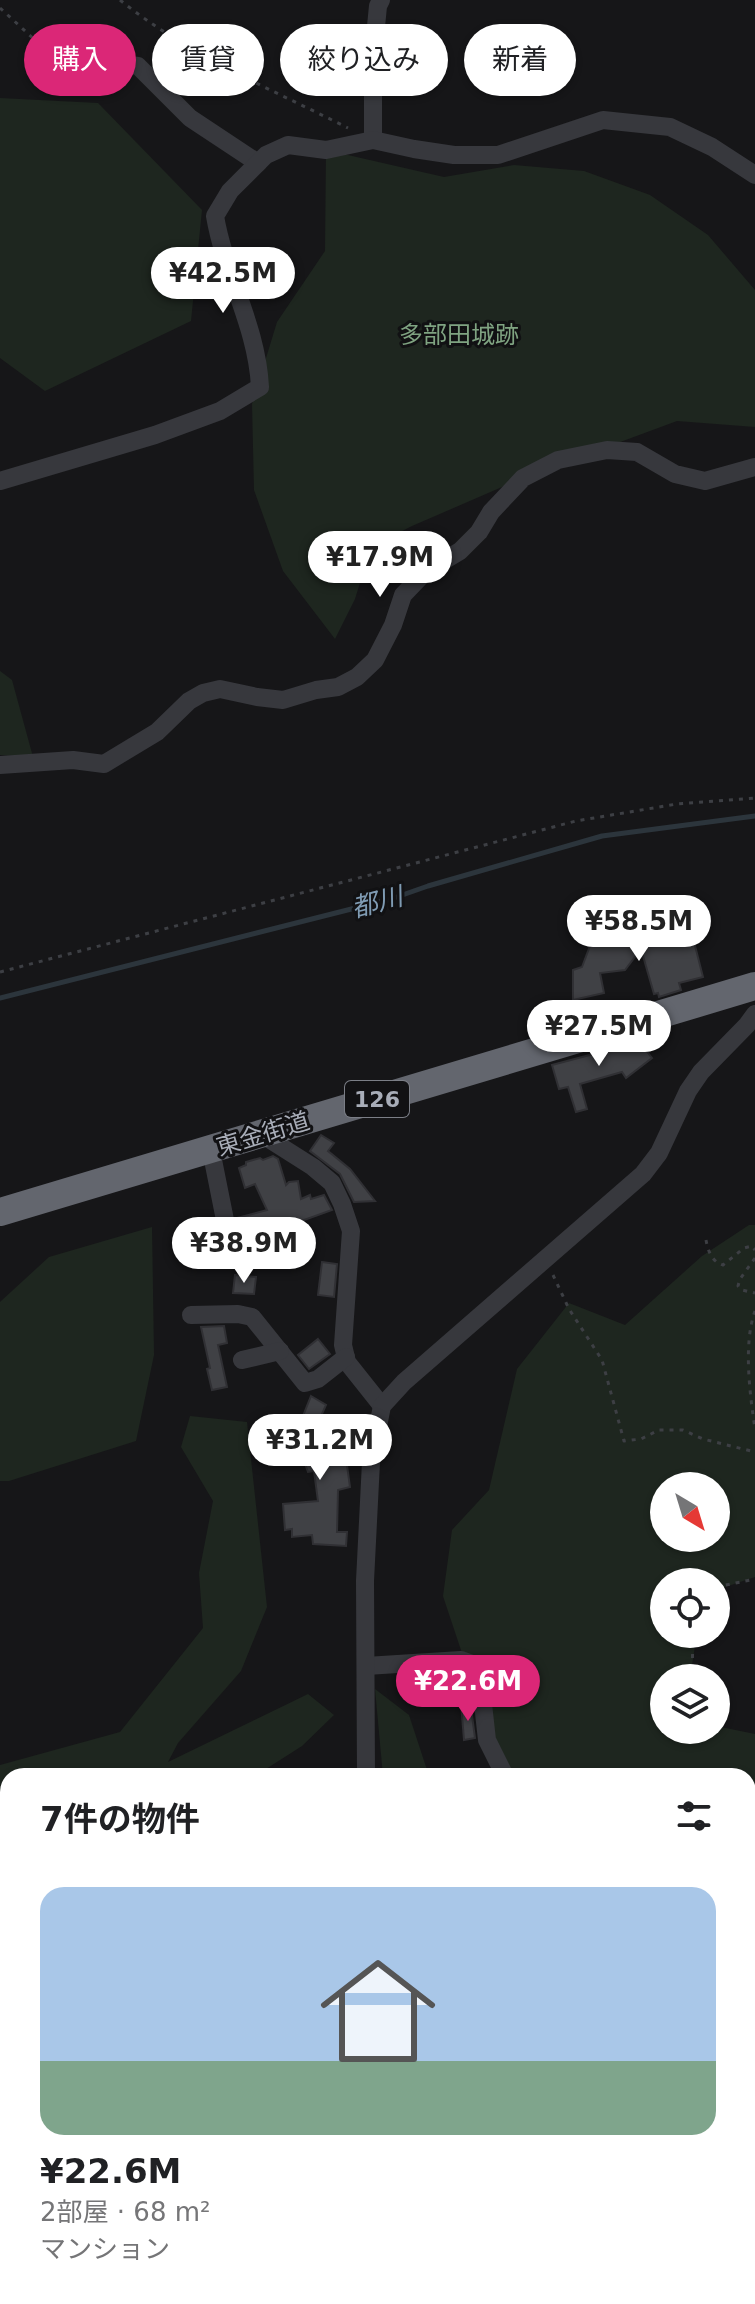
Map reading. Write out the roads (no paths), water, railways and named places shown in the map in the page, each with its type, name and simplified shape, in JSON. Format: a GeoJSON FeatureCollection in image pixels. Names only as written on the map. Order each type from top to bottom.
{"type":"FeatureCollection","features":[{"type":"Feature","properties":{"kind":"highway","name":"東金街道"},"geometry":{"type":"LineString","coordinates":[[0,1212],[755,986]]}},
{"type":"Feature","properties":{"kind":"street"},"geometry":{"type":"LineString","coordinates":[[373,140],[373,57],[381,0]]}},
{"type":"Feature","properties":{"kind":"street"},"geometry":{"type":"LineString","coordinates":[[136,66],[190,118],[258,163]]}},
{"type":"Feature","properties":{"kind":"street"},"geometry":{"type":"LineString","coordinates":[[0,481],[155,435],[220,411],[260,387],[259,358],[220,246],[215,216],[230,191],[266,155],[288,145],[326,150],[373,140],[454,155],[498,155],[603,120],[670,127],[712,147],[755,175]]}},
{"type":"Feature","properties":{"kind":"street"},"geometry":{"type":"LineString","coordinates":[[0,765],[73,760],[104,764],[157,732],[189,701],[203,693],[220,689],[283,700],[338,687],[357,677],[375,660],[393,625],[403,595],[425,572],[460,551],[523,478],[558,460],[607,450],[637,452],[675,474],[705,481],[755,467]]}},
{"type":"Feature","properties":{"kind":"street"},"geometry":{"type":"LineString","coordinates":[[366,1768],[365,1581],[371,1462],[382,1406],[404,1382],[643,1174],[659,1153],[688,1091],[701,1072],[755,1014]]}},
{"type":"Feature","properties":{"kind":"street"},"geometry":{"type":"LineString","coordinates":[[261,1134],[332,1183],[342,1204],[351,1231],[343,1345],[347,1362],[382,1406]]}},
{"type":"Feature","properties":{"kind":"street"},"geometry":{"type":"LineString","coordinates":[[211,1150],[229,1240]]}},
{"type":"Feature","properties":{"kind":"street"},"geometry":{"type":"LineString","coordinates":[[191,1315],[238,1314],[252,1317],[305,1383],[318,1379],[346,1357]]}},
{"type":"Feature","properties":{"kind":"street"},"geometry":{"type":"LineString","coordinates":[[242,1360],[280,1351]]}},
{"type":"Feature","properties":{"kind":"street"},"geometry":{"type":"LineString","coordinates":[[366,1666],[461,1660],[472,1664],[480,1677],[487,1740],[501,1768]]}},
{"type":"Feature","properties":{"kind":"waterway","name":"都川"},"geometry":{"type":"LineString","coordinates":[[0,998],[391,899],[602,836],[755,816]]}},
{"type":"Feature","properties":{"kind":"park label","name":"多部田城跡"},"geometry":{"type":"Point","coordinates":[459,335]}}]}
